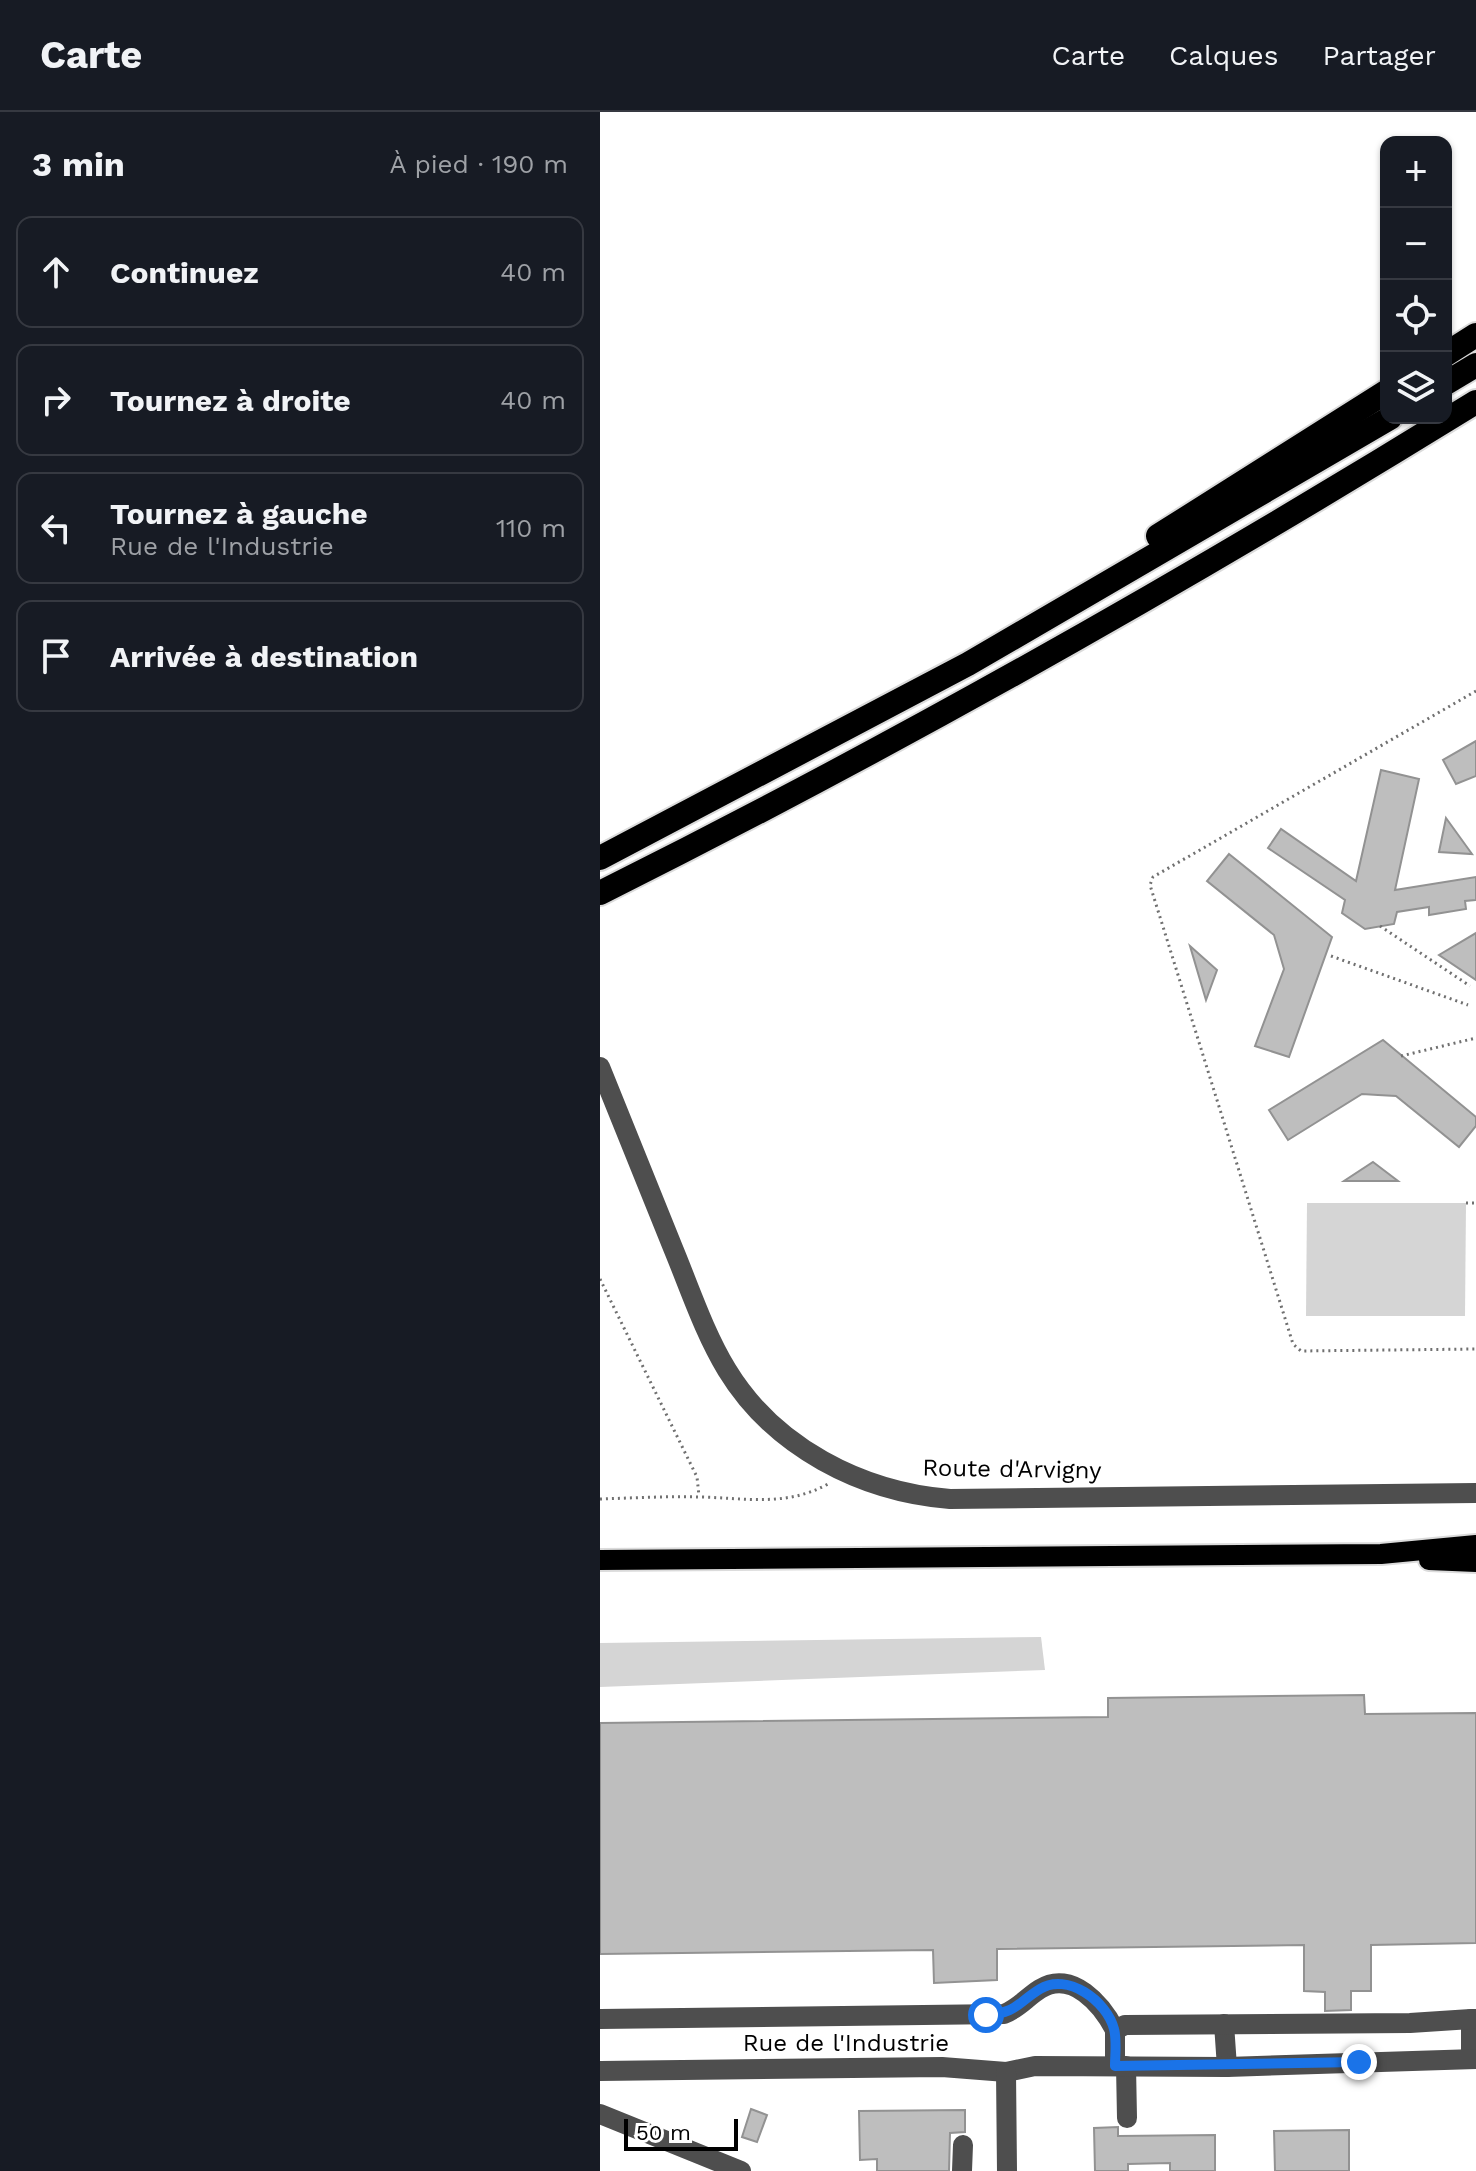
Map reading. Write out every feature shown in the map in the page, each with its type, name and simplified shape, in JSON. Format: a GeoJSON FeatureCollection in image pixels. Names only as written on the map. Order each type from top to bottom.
{"type":"FeatureCollection","features":[{"type":"Feature","properties":{"kind":"highway"},"geometry":{"type":"LineString","coordinates":[[1449,352],[1476,335]]}},
{"type":"Feature","properties":{"kind":"highway"},"geometry":{"type":"LineString","coordinates":[[1452,379],[1476,365]]}},
{"type":"Feature","properties":{"kind":"highway"},"geometry":{"type":"LineString","coordinates":[[1085,597],[1151,541],[1380,396]]}},
{"type":"Feature","properties":{"kind":"highway"},"geometry":{"type":"LineString","coordinates":[[600,893],[906,734],[1109,622],[1476,402]]}},
{"type":"Feature","properties":{"kind":"highway"},"geometry":{"type":"LineString","coordinates":[[600,858],[968,664],[1380,424]]}},
{"type":"Feature","properties":{"kind":"main road"},"geometry":{"type":"LineString","coordinates":[[600,1560],[1381,1554],[1476,1545]]}},
{"type":"Feature","properties":{"kind":"main road"},"geometry":{"type":"LineString","coordinates":[[1381,1554],[1476,1562]]}},
{"type":"Feature","properties":{"kind":"street","name":"Route d'Arvigny"},"geometry":{"type":"LineString","coordinates":[[600,1067],[702,1318],[728,1372],[777,1430],[845,1472],[896,1491],[950,1499],[1476,1493]]}},
{"type":"Feature","properties":{"kind":"street"},"geometry":{"type":"LineString","coordinates":[[600,2019],[1004,2014],[1017,2009],[1042,1987],[1073,1985],[1088,1994],[1115,2030],[1127,2118]]}},
{"type":"Feature","properties":{"kind":"street"},"geometry":{"type":"LineString","coordinates":[[1115,2030],[1125,2025],[1410,2023],[1474,2019],[1473,2059]]}},
{"type":"Feature","properties":{"kind":"street"},"geometry":{"type":"LineString","coordinates":[[1224,2024],[1227,2067]]}},
{"type":"Feature","properties":{"kind":"street","name":"Rue de l'Industrie"},"geometry":{"type":"LineString","coordinates":[[600,2071],[942,2067],[1006,2072],[1035,2066],[1227,2067],[1473,2059]]}},
{"type":"Feature","properties":{"kind":"street"},"geometry":{"type":"LineString","coordinates":[[1006,2072],[1007,2171]]}},
{"type":"Feature","properties":{"kind":"street"},"geometry":{"type":"LineString","coordinates":[[600,2114],[741,2171]]}},
{"type":"Feature","properties":{"kind":"street"},"geometry":{"type":"LineString","coordinates":[[962,2171],[963,2145]]}},
{"type":"Feature","properties":{"kind":"path"},"geometry":{"type":"LineString","coordinates":[[1476,691],[1153,877],[1150,885],[1293,1344],[1301,1351],[1476,1349]]}},
{"type":"Feature","properties":{"kind":"path"},"geometry":{"type":"LineString","coordinates":[[1380,926],[1470,986]]}},
{"type":"Feature","properties":{"kind":"path"},"geometry":{"type":"LineString","coordinates":[[1331,956],[1468,1005]]}},
{"type":"Feature","properties":{"kind":"path"},"geometry":{"type":"LineString","coordinates":[[1401,1056],[1476,1038]]}},
{"type":"Feature","properties":{"kind":"path"},"geometry":{"type":"LineString","coordinates":[[1466,1203],[1476,1203]]}},
{"type":"Feature","properties":{"kind":"path"},"geometry":{"type":"LineString","coordinates":[[600,1279],[697,1477],[699,1496]]}},
{"type":"Feature","properties":{"kind":"path"},"geometry":{"type":"LineString","coordinates":[[600,1499],[699,1496],[786,1500],[809,1494],[845,1472]]}},
{"type":"Feature","properties":{"kind":"shaded area"},"geometry":{"type":"Polygon","coordinates":[[[1307,1203],[1466,1203],[1465,1316],[1306,1316],[1307,1203]]]}},
{"type":"Feature","properties":{"kind":"shaded area"},"geometry":{"type":"Polygon","coordinates":[[[1041,1637],[1045,1670],[600,1687],[600,1643],[1041,1637]]]}},
{"type":"Feature","properties":{"kind":"building"},"geometry":{"type":"Polygon","coordinates":[[[1476,741],[1476,776],[1456,784],[1443,760],[1476,741]]]}},
{"type":"Feature","properties":{"kind":"building"},"geometry":{"type":"Polygon","coordinates":[[[1381,770],[1419,779],[1395,890],[1476,877],[1476,900],[1465,901],[1466,909],[1429,915],[1429,907],[1397,912],[1394,924],[1365,929],[1342,913],[1345,900],[1268,848],[1281,829],[1356,881],[1381,770]]]}},
{"type":"Feature","properties":{"kind":"building"},"geometry":{"type":"Polygon","coordinates":[[[1446,818],[1472,854],[1439,852],[1446,818]]]}},
{"type":"Feature","properties":{"kind":"building"},"geometry":{"type":"Polygon","coordinates":[[[1229,854],[1332,937],[1289,1057],[1255,1046],[1284,969],[1274,935],[1207,881],[1229,854]]]}},
{"type":"Feature","properties":{"kind":"building"},"geometry":{"type":"Polygon","coordinates":[[[1476,933],[1476,980],[1439,955],[1476,933]]]}},
{"type":"Feature","properties":{"kind":"building"},"geometry":{"type":"Polygon","coordinates":[[[1190,946],[1217,970],[1206,1000],[1190,946]]]}},
{"type":"Feature","properties":{"kind":"building"},"geometry":{"type":"Polygon","coordinates":[[[1383,1040],[1476,1117],[1476,1126],[1459,1147],[1396,1096],[1362,1094],[1288,1140],[1269,1110],[1383,1040]]]}},
{"type":"Feature","properties":{"kind":"building"},"geometry":{"type":"Polygon","coordinates":[[[1373,1162],[1398,1181],[1344,1181],[1373,1162]]]}},
{"type":"Feature","properties":{"kind":"building"},"geometry":{"type":"Polygon","coordinates":[[[1364,1695],[1365,1714],[1476,1713],[1476,1943],[1371,1945],[1371,1991],[1351,1991],[1351,2010],[1325,2011],[1325,1992],[1304,1991],[1304,1945],[997,1949],[997,1980],[934,1983],[933,1950],[600,1954],[600,1723],[1108,1717],[1108,1698],[1364,1695]]]}},
{"type":"Feature","properties":{"kind":"building"},"geometry":{"type":"Polygon","coordinates":[[[751,2109],[767,2115],[757,2142],[742,2137],[751,2109]]]}},
{"type":"Feature","properties":{"kind":"building"},"geometry":{"type":"Polygon","coordinates":[[[965,2110],[965,2132],[950,2133],[949,2171],[877,2171],[877,2159],[860,2160],[859,2111],[965,2110]]]}},
{"type":"Feature","properties":{"kind":"building"},"geometry":{"type":"Polygon","coordinates":[[[1118,2127],[1118,2136],[1215,2135],[1215,2171],[1170,2171],[1170,2163],[1128,2164],[1128,2171],[1095,2171],[1094,2128],[1118,2127]]]}},
{"type":"Feature","properties":{"kind":"building"},"geometry":{"type":"Polygon","coordinates":[[[1349,2130],[1349,2171],[1275,2171],[1274,2131],[1349,2130]]]}},
{"type":"Feature","properties":{"kind":"route"},"geometry":{"type":"LineString","coordinates":[[986,2015],[1004,2014],[1017,2009],[1042,1987],[1073,1985],[1088,1994],[1115,2030],[1115,2066],[1227,2067],[1359,2062]]}}]}
